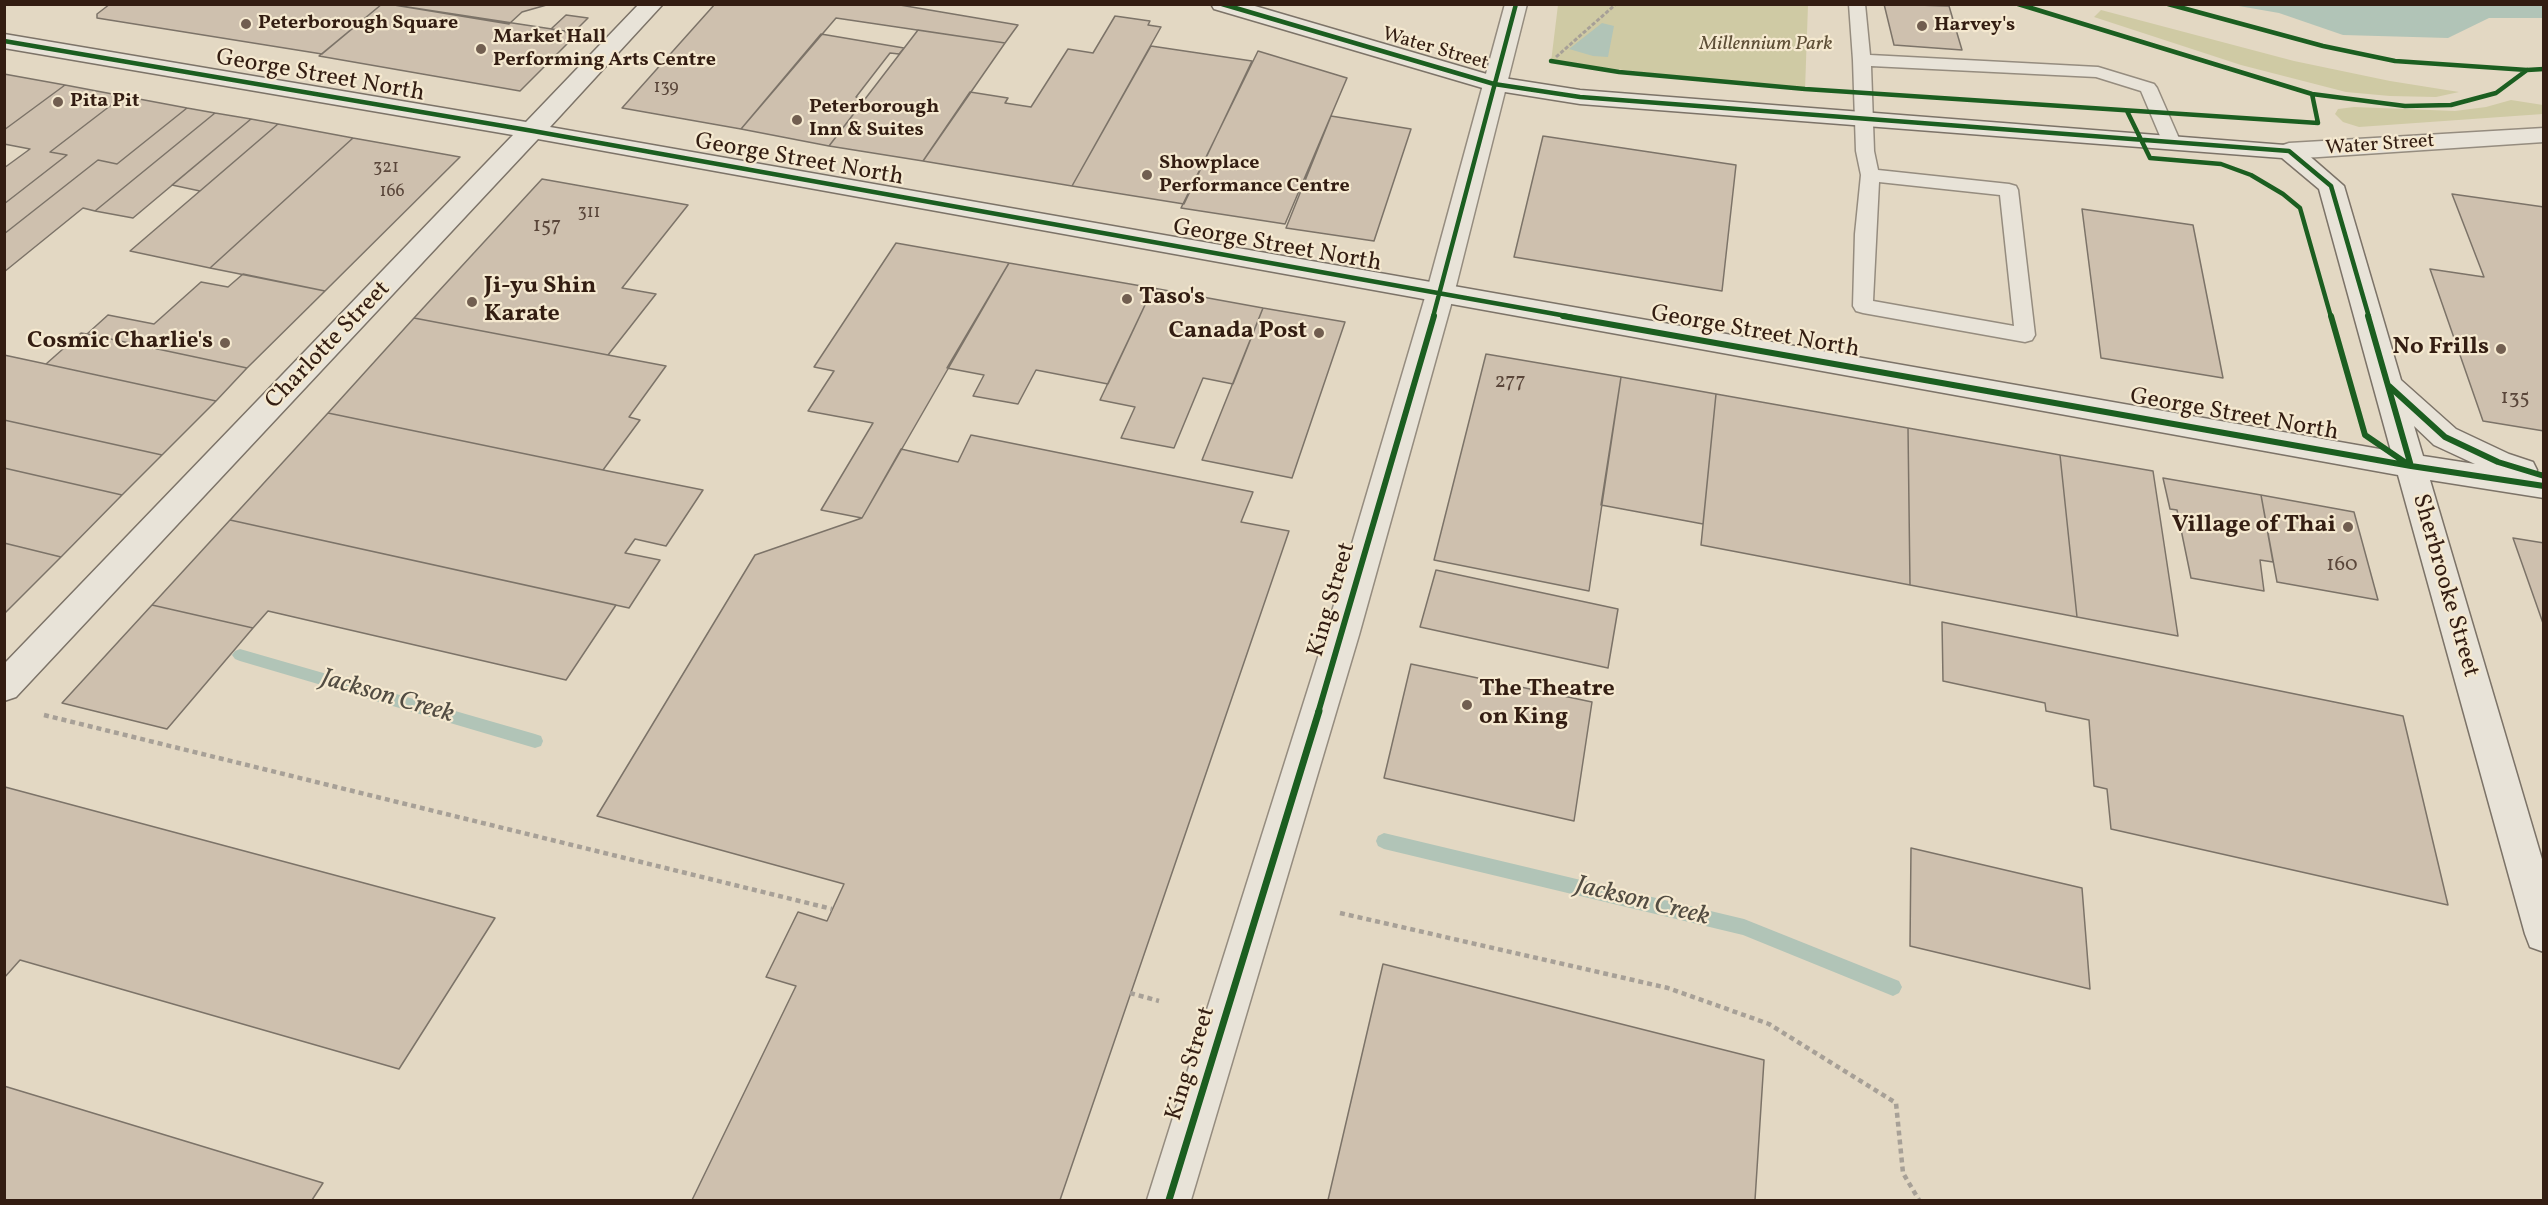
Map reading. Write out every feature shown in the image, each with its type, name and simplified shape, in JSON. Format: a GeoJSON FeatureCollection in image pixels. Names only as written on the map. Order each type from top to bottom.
{"type":"FeatureCollection","features":[{"type":"Feature","properties":{"kind":"main road","name":"Charlotte Street"},"geometry":{"type":"LineString","coordinates":[[4,687],[652,4]]}},
{"type":"Feature","properties":{"kind":"main road","name":"Water Street"},"geometry":{"type":"LineString","coordinates":[[1222,4],[1494,84],[1580,97],[2289,152],[2544,135]]}},
{"type":"Feature","properties":{"kind":"main road","name":"King Street"},"geometry":{"type":"LineString","coordinates":[[1169,1200],[1342,635],[1440,294],[1516,4]]}},
{"type":"Feature","properties":{"kind":"main road","name":"George Street North"},"geometry":{"type":"LineString","coordinates":[[4,41],[533,131],[2411,466],[2544,486]]}},
{"type":"Feature","properties":{"kind":"main road","name":"Sherbrooke Street"},"geometry":{"type":"LineString","coordinates":[[2289,152],[2331,186],[2389,386],[2424,521],[2544,934]]}},
{"type":"Feature","properties":{"kind":"main road"},"geometry":{"type":"LineString","coordinates":[[2389,386],[2445,437],[2498,462],[2544,476]]}},
{"type":"Feature","properties":{"kind":"lane"},"geometry":{"type":"LineString","coordinates":[[1857,4],[1862,60],[1865,151],[1870,175],[1865,234],[1863,306],[2025,334],[2009,190],[1870,175]]}},
{"type":"Feature","properties":{"kind":"lane"},"geometry":{"type":"LineString","coordinates":[[1862,60],[2098,72],[2148,88],[2172,143]]}},
{"type":"Feature","properties":{"kind":"path"},"geometry":{"type":"LineString","coordinates":[[1551,62],[1616,4]]}},
{"type":"Feature","properties":{"kind":"path"},"geometry":{"type":"LineString","coordinates":[[44,715],[832,909]]}},
{"type":"Feature","properties":{"kind":"path"},"geometry":{"type":"LineString","coordinates":[[1340,913],[1668,988],[1769,1024],[1896,1103],[1903,1173],[1919,1200]]}},
{"type":"Feature","properties":{"kind":"path"},"geometry":{"type":"LineString","coordinates":[[1130,993],[1159,1001]]}},
{"type":"Feature","properties":{"kind":"green space","name":"Millennium Park"},"geometry":{"type":"Polygon","coordinates":[[[1558,5],[1808,5],[1805,90],[1551,62],[1558,5]]]}},
{"type":"Feature","properties":{"kind":"green space"},"geometry":{"type":"Polygon","coordinates":[[[2101,10],[2294,61],[2390,81],[2459,92],[2436,97],[2346,92],[2241,65],[2094,17],[2101,10]]]}},
{"type":"Feature","properties":{"kind":"green space"},"geometry":{"type":"Polygon","coordinates":[[[2511,100],[2543,105],[2543,114],[2359,127],[2343,122],[2335,114],[2338,109],[2354,107],[2455,111],[2486,107],[2511,100]]]}},
{"type":"Feature","properties":{"kind":"shaded area"},"geometry":{"type":"Polygon","coordinates":[[[2543,4],[2543,18],[2489,18],[2448,38],[2343,35],[2279,13],[2233,5],[2543,4]]]}},
{"type":"Feature","properties":{"kind":"shaded area"},"geometry":{"type":"Polygon","coordinates":[[[1602,23],[1614,26],[1608,57],[1593,56],[1569,49],[1602,23]]]}},
{"type":"Feature","properties":{"kind":"building","name":"Peterborough Square"},"geometry":{"type":"Polygon","coordinates":[[[110,4],[382,4],[322,54],[97,18],[97,14],[110,4]]]}},
{"type":"Feature","properties":{"kind":"building","name":"Market Hall Performing Arts Centre"},"geometry":{"type":"Polygon","coordinates":[[[382,4],[578,33],[520,91],[319,56],[382,4]]]}},
{"type":"Feature","properties":{"kind":"building","name":"Peterborough Square"},"geometry":{"type":"Polygon","coordinates":[[[388,4],[550,4],[522,12],[509,24],[388,4]]]}},
{"type":"Feature","properties":{"kind":"building"},"geometry":{"type":"Polygon","coordinates":[[[715,4],[894,4],[1018,25],[1005,43],[836,18],[741,129],[622,108],[715,4]]]}},
{"type":"Feature","properties":{"kind":"building","name":"Harvey's"},"geometry":{"type":"Polygon","coordinates":[[[1884,4],[1949,6],[1962,50],[1894,45],[1884,4]]]}},
{"type":"Feature","properties":{"kind":"building"},"geometry":{"type":"Polygon","coordinates":[[[566,15],[588,18],[573,33],[551,29],[566,15]]]}},
{"type":"Feature","properties":{"kind":"building"},"geometry":{"type":"Polygon","coordinates":[[[1115,16],[1150,21],[1148,25],[1161,27],[1072,186],[923,161],[970,92],[1008,98],[1005,103],[1031,107],[1068,49],[1093,53],[1115,16]]]}},
{"type":"Feature","properties":{"kind":"building"},"geometry":{"type":"Polygon","coordinates":[[[918,30],[1005,43],[923,161],[829,146],[918,30]]]}},
{"type":"Feature","properties":{"kind":"building"},"geometry":{"type":"Polygon","coordinates":[[[821,34],[904,48],[899,54],[890,53],[856,97],[865,99],[829,146],[741,129],[821,34]]]}},
{"type":"Feature","properties":{"kind":"building"},"geometry":{"type":"Polygon","coordinates":[[[1151,46],[1252,61],[1184,204],[1072,186],[1151,46]]]}},
{"type":"Feature","properties":{"kind":"building"},"geometry":{"type":"Polygon","coordinates":[[[1258,51],[1347,78],[1285,224],[1181,208],[1258,51]]]}},
{"type":"Feature","properties":{"kind":"building"},"geometry":{"type":"Polygon","coordinates":[[[4,74],[65,85],[4,130],[4,74]]]}},
{"type":"Feature","properties":{"kind":"building"},"geometry":{"type":"Polygon","coordinates":[[[65,85],[123,96],[50,152],[67,155],[4,204],[4,168],[30,149],[4,144],[4,130],[65,85]]]}},
{"type":"Feature","properties":{"kind":"building"},"geometry":{"type":"Polygon","coordinates":[[[123,96],[187,108],[117,164],[98,160],[4,234],[4,204],[67,155],[50,152],[123,96]]]}},
{"type":"Feature","properties":{"kind":"building"},"geometry":{"type":"Polygon","coordinates":[[[187,108],[215,113],[95,211],[83,208],[4,272],[4,234],[98,160],[117,164],[187,108]]]}},
{"type":"Feature","properties":{"kind":"building"},"geometry":{"type":"Polygon","coordinates":[[[215,113],[251,119],[133,218],[95,211],[215,113]]]}},
{"type":"Feature","properties":{"kind":"building"},"geometry":{"type":"Polygon","coordinates":[[[1331,116],[1411,129],[1374,241],[1286,228],[1331,116]]]}},
{"type":"Feature","properties":{"kind":"building"},"geometry":{"type":"Polygon","coordinates":[[[251,119],[278,124],[200,191],[172,185],[251,119]]]}},
{"type":"Feature","properties":{"kind":"building"},"geometry":{"type":"Polygon","coordinates":[[[278,124],[353,138],[210,268],[130,251],[278,124]]]}},
{"type":"Feature","properties":{"kind":"building"},"geometry":{"type":"Polygon","coordinates":[[[1543,136],[1736,165],[1722,291],[1514,257],[1543,136]]]}},
{"type":"Feature","properties":{"kind":"building"},"geometry":{"type":"Polygon","coordinates":[[[353,138],[460,157],[325,291],[210,268],[353,138]]]}},
{"type":"Feature","properties":{"kind":"building"},"geometry":{"type":"Polygon","coordinates":[[[542,179],[688,205],[622,288],[656,294],[608,355],[414,318],[542,179]]]}},
{"type":"Feature","properties":{"kind":"building","name":"No Frills"},"geometry":{"type":"Polygon","coordinates":[[[2452,194],[2544,207],[2544,431],[2483,421],[2430,269],[2484,277],[2452,194]]]}},
{"type":"Feature","properties":{"kind":"building"},"geometry":{"type":"Polygon","coordinates":[[[2082,209],[2193,225],[2223,378],[2101,358],[2082,209]]]}},
{"type":"Feature","properties":{"kind":"building"},"geometry":{"type":"Polygon","coordinates":[[[896,243],[1009,263],[862,518],[821,510],[873,423],[808,411],[834,371],[814,367],[896,243]]]}},
{"type":"Feature","properties":{"kind":"building"},"geometry":{"type":"Polygon","coordinates":[[[1009,263],[1153,288],[1108,384],[1036,370],[1018,404],[973,396],[984,375],[947,368],[1009,263]]]}},
{"type":"Feature","properties":{"kind":"building"},"geometry":{"type":"Polygon","coordinates":[[[243,274],[325,291],[247,368],[87,334],[108,315],[154,324],[201,282],[228,287],[243,274]]]}},
{"type":"Feature","properties":{"kind":"building"},"geometry":{"type":"Polygon","coordinates":[[[1153,288],[1263,308],[1233,384],[1203,378],[1174,448],[1121,438],[1135,407],[1100,400],[1153,288]]]}},
{"type":"Feature","properties":{"kind":"building"},"geometry":{"type":"Polygon","coordinates":[[[1263,308],[1345,322],[1292,478],[1202,460],[1263,308]]]}},
{"type":"Feature","properties":{"kind":"building"},"geometry":{"type":"Polygon","coordinates":[[[414,318],[666,366],[629,417],[640,420],[603,470],[328,413],[414,318]]]}},
{"type":"Feature","properties":{"kind":"building"},"geometry":{"type":"Polygon","coordinates":[[[81,333],[247,368],[216,401],[46,364],[81,333]]]}},
{"type":"Feature","properties":{"kind":"building"},"geometry":{"type":"Polygon","coordinates":[[[1486,354],[1621,377],[1589,591],[1434,560],[1486,354]]]}},
{"type":"Feature","properties":{"kind":"building"},"geometry":{"type":"Polygon","coordinates":[[[4,355],[216,401],[162,455],[4,420],[4,355]]]}},
{"type":"Feature","properties":{"kind":"building"},"geometry":{"type":"Polygon","coordinates":[[[1621,377],[1716,394],[1703,524],[1601,505],[1621,377]]]}},
{"type":"Feature","properties":{"kind":"building"},"geometry":{"type":"Polygon","coordinates":[[[1716,394],[1908,428],[1910,585],[1701,545],[1716,394]]]}},
{"type":"Feature","properties":{"kind":"building"},"geometry":{"type":"Polygon","coordinates":[[[328,413],[703,490],[666,546],[635,539],[625,553],[660,560],[629,608],[230,520],[328,413]]]}},
{"type":"Feature","properties":{"kind":"building"},"geometry":{"type":"Polygon","coordinates":[[[4,420],[162,455],[122,495],[4,468],[4,420]]]}},
{"type":"Feature","properties":{"kind":"building"},"geometry":{"type":"Polygon","coordinates":[[[1908,428],[2060,455],[2077,617],[1910,585],[1908,428]]]}},
{"type":"Feature","properties":{"kind":"building"},"geometry":{"type":"Polygon","coordinates":[[[971,435],[1253,492],[1241,522],[1289,531],[1060,1200],[692,1200],[796,986],[766,977],[798,912],[827,921],[844,884],[597,816],[755,555],[862,518],[901,449],[958,462],[971,435]]]}},
{"type":"Feature","properties":{"kind":"building"},"geometry":{"type":"Polygon","coordinates":[[[2060,455],[2153,471],[2178,636],[2077,617],[2060,455]]]}},
{"type":"Feature","properties":{"kind":"building"},"geometry":{"type":"Polygon","coordinates":[[[4,468],[122,495],[61,557],[4,543],[4,468]]]}},
{"type":"Feature","properties":{"kind":"building"},"geometry":{"type":"Polygon","coordinates":[[[2163,478],[2261,495],[2273,562],[2260,560],[2264,591],[2191,578],[2177,510],[2170,509],[2163,478]]]}},
{"type":"Feature","properties":{"kind":"building"},"geometry":{"type":"Polygon","coordinates":[[[2261,495],[2354,512],[2378,600],[2277,582],[2261,495]]]}},
{"type":"Feature","properties":{"kind":"building"},"geometry":{"type":"Polygon","coordinates":[[[230,520],[616,605],[566,680],[268,611],[253,628],[152,605],[230,520]]]}},
{"type":"Feature","properties":{"kind":"building"},"geometry":{"type":"Polygon","coordinates":[[[2513,538],[2544,543],[2544,626],[2513,538]]]}},
{"type":"Feature","properties":{"kind":"building"},"geometry":{"type":"Polygon","coordinates":[[[4,543],[61,557],[4,614],[4,543]]]}},
{"type":"Feature","properties":{"kind":"building"},"geometry":{"type":"Polygon","coordinates":[[[1436,570],[1618,609],[1608,668],[1420,627],[1436,570]]]}},
{"type":"Feature","properties":{"kind":"building"},"geometry":{"type":"Polygon","coordinates":[[[152,605],[253,628],[167,729],[62,703],[152,605]]]}},
{"type":"Feature","properties":{"kind":"building"},"geometry":{"type":"Polygon","coordinates":[[[1942,622],[2403,716],[2448,905],[2111,829],[2107,789],[2094,786],[2089,720],[2046,711],[2045,703],[1943,681],[1942,622]]]}},
{"type":"Feature","properties":{"kind":"building"},"geometry":{"type":"Polygon","coordinates":[[[1411,664],[1592,702],[1574,821],[1384,778],[1411,664]]]}},
{"type":"Feature","properties":{"kind":"building"},"geometry":{"type":"Polygon","coordinates":[[[5,787],[495,918],[399,1069],[20,960],[4,978],[5,787]]]}},
{"type":"Feature","properties":{"kind":"building"},"geometry":{"type":"Polygon","coordinates":[[[1911,848],[2082,888],[2090,989],[1910,946],[1911,848]]]}},
{"type":"Feature","properties":{"kind":"building"},"geometry":{"type":"Polygon","coordinates":[[[1383,964],[1764,1060],[1755,1200],[1328,1200],[1383,964]]]}},
{"type":"Feature","properties":{"kind":"building"},"geometry":{"type":"Polygon","coordinates":[[[4,1086],[323,1183],[312,1200],[4,1200],[4,1086]]]}},
{"type":"Feature","properties":{"kind":"waterway","name":"Jackson Creek"},"geometry":{"type":"LineString","coordinates":[[240,655],[535,741]]}},
{"type":"Feature","properties":{"kind":"waterway","name":"Jackson Creek"},"geometry":{"type":"LineString","coordinates":[[1384,841],[1744,927],[1893,987]]}},
{"type":"Feature","properties":{"kind":"cycle path"},"geometry":{"type":"LineString","coordinates":[[1222,4],[1494,84],[1580,97],[2289,151],[2331,186],[2411,466]]}},
{"type":"Feature","properties":{"kind":"cycle path"},"geometry":{"type":"LineString","coordinates":[[1169,1200],[1342,635],[1440,294],[1516,4]]}},
{"type":"Feature","properties":{"kind":"cycle path"},"geometry":{"type":"LineString","coordinates":[[2018,4],[2312,94],[2405,106],[2451,105],[2496,93],[2527,70]]}},
{"type":"Feature","properties":{"kind":"cycle path"},"geometry":{"type":"LineString","coordinates":[[2168,4],[2323,46],[2395,61],[2527,70],[2544,69]]}},
{"type":"Feature","properties":{"kind":"cycle path"},"geometry":{"type":"LineString","coordinates":[[4,41],[533,131],[2026,399],[2411,466],[2544,486]]}},
{"type":"Feature","properties":{"kind":"cycle path"},"geometry":{"type":"LineString","coordinates":[[1551,61],[1619,72],[1805,89],[2318,123],[2312,94]]}},
{"type":"Feature","properties":{"kind":"cycle path"},"geometry":{"type":"LineString","coordinates":[[2127,111],[2150,158],[2221,164],[2251,175],[2283,194],[2300,208],[2365,435],[2406,463]]}},
{"type":"Feature","properties":{"kind":"cycle path"},"geometry":{"type":"LineString","coordinates":[[2389,386],[2445,437],[2498,462],[2544,476]]}},
{"type":"Feature","properties":{"kind":"place","name":"Peterborough Square"},"geometry":{"type":"Point","coordinates":[246,24]}},
{"type":"Feature","properties":{"kind":"place","name":"Harvey's"},"geometry":{"type":"Point","coordinates":[1922,26]}},
{"type":"Feature","properties":{"kind":"place","name":"Market Hall Performing Arts Centre"},"geometry":{"type":"Point","coordinates":[481,49]}},
{"type":"Feature","properties":{"kind":"place","name":"Pita Pit"},"geometry":{"type":"Point","coordinates":[58,102]}},
{"type":"Feature","properties":{"kind":"place","name":"Peterborough Inn & Suites"},"geometry":{"type":"Point","coordinates":[797,120]}},
{"type":"Feature","properties":{"kind":"place","name":"Showplace Performance Centre"},"geometry":{"type":"Point","coordinates":[1147,175]}},
{"type":"Feature","properties":{"kind":"place","name":"Taso's"},"geometry":{"type":"Point","coordinates":[1127,299]}},
{"type":"Feature","properties":{"kind":"place","name":"Ji-yu Shin Karate"},"geometry":{"type":"Point","coordinates":[472,302]}},
{"type":"Feature","properties":{"kind":"place","name":"Canada Post"},"geometry":{"type":"Point","coordinates":[1319,333]}},
{"type":"Feature","properties":{"kind":"place","name":"Cosmic Charlie's"},"geometry":{"type":"Point","coordinates":[225,343]}},
{"type":"Feature","properties":{"kind":"place","name":"No Frills"},"geometry":{"type":"Point","coordinates":[2501,349]}},
{"type":"Feature","properties":{"kind":"place","name":"Village of Thai"},"geometry":{"type":"Point","coordinates":[2348,527]}},
{"type":"Feature","properties":{"kind":"place","name":"The Theatre on King"},"geometry":{"type":"Point","coordinates":[1467,705]}}]}
